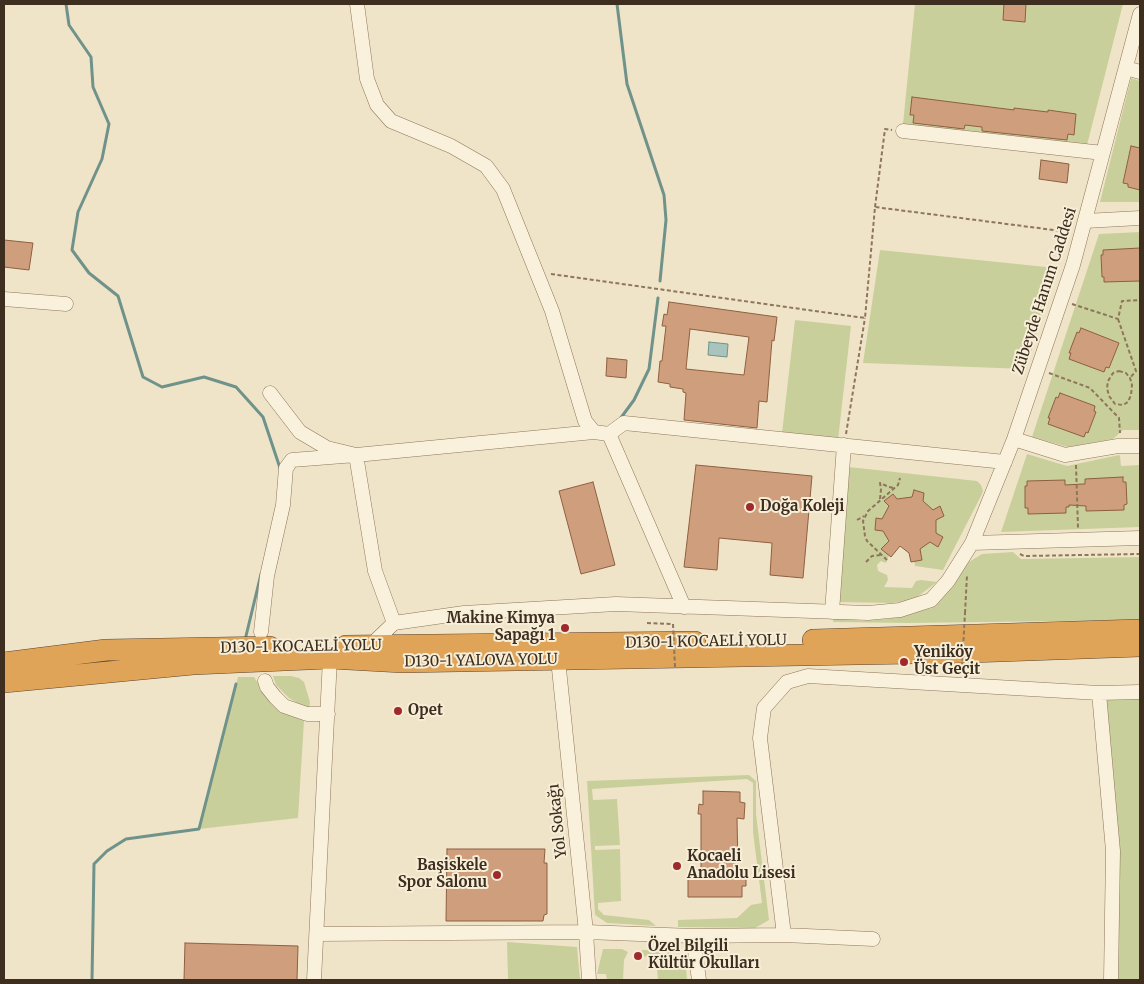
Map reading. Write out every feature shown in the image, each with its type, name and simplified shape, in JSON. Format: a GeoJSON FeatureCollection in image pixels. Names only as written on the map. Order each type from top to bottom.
{"type":"FeatureCollection","features":[{"type":"Feature","properties":{"kind":"highway","name":"D130-1 KOCAELİ YOLU"},"geometry":{"type":"LineString","coordinates":[[4,663],[106,650],[800,640],[965,648],[1140,630]]}},
{"type":"Feature","properties":{"kind":"highway","name":"D130-1 YALOVA YOLU"},"geometry":{"type":"LineString","coordinates":[[4,682],[193,664],[330,658],[402,662],[965,648],[1140,646]]}},
{"type":"Feature","properties":{"kind":"street"},"geometry":{"type":"LineString","coordinates":[[357,4],[367,79],[377,105],[390,121],[451,146],[486,166],[503,189],[552,311],[585,421],[594,432]]}},
{"type":"Feature","properties":{"kind":"street","name":"Zübeyde Hanım Caddesi"},"geometry":{"type":"LineString","coordinates":[[394,623],[464,613],[616,604],[868,613],[900,610],[930,600],[948,581],[972,543],[1014,439],[1073,265],[1140,14]]}},
{"type":"Feature","properties":{"kind":"street"},"geometry":{"type":"LineString","coordinates":[[1126,68],[1140,72]]}},
{"type":"Feature","properties":{"kind":"street"},"geometry":{"type":"LineString","coordinates":[[902,131],[1103,153]]}},
{"type":"Feature","properties":{"kind":"street"},"geometry":{"type":"LineString","coordinates":[[1083,227],[1140,218]]}},
{"type":"Feature","properties":{"kind":"street"},"geometry":{"type":"LineString","coordinates":[[4,298],[66,304]]}},
{"type":"Feature","properties":{"kind":"street"},"geometry":{"type":"LineString","coordinates":[[270,392],[300,432],[327,448],[356,455]]}},
{"type":"Feature","properties":{"kind":"street"},"geometry":{"type":"LineString","coordinates":[[260,632],[267,576],[283,505],[286,468],[292,460],[594,432],[609,434],[624,423],[1005,462]]}},
{"type":"Feature","properties":{"kind":"street"},"geometry":{"type":"LineString","coordinates":[[609,434],[684,606]]}},
{"type":"Feature","properties":{"kind":"street"},"geometry":{"type":"LineString","coordinates":[[1014,439],[1065,455],[1121,446],[1140,446]]}},
{"type":"Feature","properties":{"kind":"street"},"geometry":{"type":"LineString","coordinates":[[832,612],[844,445]]}},
{"type":"Feature","properties":{"kind":"street"},"geometry":{"type":"LineString","coordinates":[[356,455],[375,571],[394,623],[370,646]]}},
{"type":"Feature","properties":{"kind":"street"},"geometry":{"type":"LineString","coordinates":[[972,543],[1140,538]]}},
{"type":"Feature","properties":{"kind":"street"},"geometry":{"type":"LineString","coordinates":[[314,980],[330,658]]}},
{"type":"Feature","properties":{"kind":"street","name":"Yol Sokağı"},"geometry":{"type":"LineString","coordinates":[[558,659],[586,932],[589,980]]}},
{"type":"Feature","properties":{"kind":"street"},"geometry":{"type":"LineString","coordinates":[[784,935],[760,738],[764,708],[787,682],[808,676],[1099,693],[1140,692]]}},
{"type":"Feature","properties":{"kind":"street"},"geometry":{"type":"LineString","coordinates":[[265,681],[267,687],[284,706],[306,714],[328,714]]}},
{"type":"Feature","properties":{"kind":"street"},"geometry":{"type":"LineString","coordinates":[[1099,693],[1113,850],[1111,980]]}},
{"type":"Feature","properties":{"kind":"street"},"geometry":{"type":"LineString","coordinates":[[317,934],[586,932],[693,936],[784,935],[873,939]]}},
{"type":"Feature","properties":{"kind":"street"},"geometry":{"type":"LineString","coordinates":[[693,936],[699,980]]}},
{"type":"Feature","properties":{"kind":"path"},"geometry":{"type":"LineString","coordinates":[[844,445],[865,318],[875,207],[885,129],[902,131]]}},
{"type":"Feature","properties":{"kind":"path"},"geometry":{"type":"LineString","coordinates":[[875,207],[1083,227]]}},
{"type":"Feature","properties":{"kind":"path"},"geometry":{"type":"LineString","coordinates":[[537,272],[865,318]]}},
{"type":"Feature","properties":{"kind":"path"},"geometry":{"type":"LineString","coordinates":[[1136,370],[1118,319],[1122,301],[1140,300]]}},
{"type":"Feature","properties":{"kind":"path"},"geometry":{"type":"LineString","coordinates":[[1061,301],[1118,319]]}},
{"type":"Feature","properties":{"kind":"path"},"geometry":{"type":"LineString","coordinates":[[1037,369],[1090,388],[1119,418],[1121,446]]}},
{"type":"Feature","properties":{"kind":"path"},"geometry":{"type":"LineString","coordinates":[[1130,378],[1136,370]]}},
{"type":"Feature","properties":{"kind":"path"},"geometry":{"type":"LineString","coordinates":[[1126,372],[1132,385],[1131,395],[1128,402],[1123,405],[1114,403],[1109,396],[1108,380],[1113,373],[1126,372]]}},
{"type":"Feature","properties":{"kind":"path"},"geometry":{"type":"LineString","coordinates":[[1109,408],[1114,403]]}},
{"type":"Feature","properties":{"kind":"path"},"geometry":{"type":"LineString","coordinates":[[1075,453],[1078,540]]}},
{"type":"Feature","properties":{"kind":"path"},"geometry":{"type":"LineString","coordinates":[[857,520],[895,488],[900,482],[900,478]]}},
{"type":"Feature","properties":{"kind":"path"},"geometry":{"type":"LineString","coordinates":[[879,501],[880,483],[889,488],[895,488]]}},
{"type":"Feature","properties":{"kind":"path"},"geometry":{"type":"LineString","coordinates":[[865,515],[863,521],[864,536],[887,560]]}},
{"type":"Feature","properties":{"kind":"path"},"geometry":{"type":"LineString","coordinates":[[1019,553],[1024,556],[1140,554]]}},
{"type":"Feature","properties":{"kind":"path"},"geometry":{"type":"LineString","coordinates":[[866,562],[872,556],[881,555]]}},
{"type":"Feature","properties":{"kind":"path"},"geometry":{"type":"LineString","coordinates":[[965,648],[965,586],[967,572]]}},
{"type":"Feature","properties":{"kind":"path"},"geometry":{"type":"LineString","coordinates":[[647,624],[673,624],[675,667]]}},
{"type":"Feature","properties":{"kind":"green space"},"geometry":{"type":"Polygon","coordinates":[[[915,4],[1123,4],[1087,145],[903,124],[915,4]]]}},
{"type":"Feature","properties":{"kind":"green space"},"geometry":{"type":"Polygon","coordinates":[[[1131,78],[1140,81],[1140,202],[1100,202],[1131,78]]]}},
{"type":"Feature","properties":{"kind":"green space"},"geometry":{"type":"Polygon","coordinates":[[[1140,232],[1140,430],[1123,430],[1113,439],[1068,447],[1032,437],[1099,234],[1140,232]]]}},
{"type":"Feature","properties":{"kind":"green space"},"geometry":{"type":"Polygon","coordinates":[[[880,250],[1056,268],[1026,369],[863,363],[880,250]]]}},
{"type":"Feature","properties":{"kind":"green space"},"geometry":{"type":"Polygon","coordinates":[[[795,320],[851,326],[838,440],[782,433],[795,320]]]}},
{"type":"Feature","properties":{"kind":"green space"},"geometry":{"type":"Polygon","coordinates":[[[1027,454],[1067,466],[1119,455],[1121,466],[1140,465],[1140,527],[1001,532],[1027,454]]]}},
{"type":"Feature","properties":{"kind":"green space"},"geometry":{"type":"Polygon","coordinates":[[[849,467],[977,481],[981,485],[982,494],[943,570],[915,566],[911,542],[892,548],[886,563],[881,561],[877,565],[878,571],[887,575],[888,580],[884,587],[912,588],[916,581],[937,582],[917,597],[907,601],[892,603],[837,602],[849,467]]]}},
{"type":"Feature","properties":{"kind":"green space"},"geometry":{"type":"Polygon","coordinates":[[[1013,552],[1021,559],[1140,557],[1140,620],[833,622],[834,617],[862,621],[888,619],[932,608],[950,589],[967,563],[982,554],[1013,552]]]}},
{"type":"Feature","properties":{"kind":"green space"},"geometry":{"type":"Polygon","coordinates":[[[273,676],[291,676],[299,678],[304,682],[310,702],[309,710],[289,698],[276,685],[273,676]]]}},
{"type":"Feature","properties":{"kind":"green space"},"geometry":{"type":"Polygon","coordinates":[[[238,677],[254,677],[266,696],[283,710],[304,721],[298,818],[199,829],[238,677]]]}},
{"type":"Feature","properties":{"kind":"green space"},"geometry":{"type":"Polygon","coordinates":[[[1140,692],[1140,980],[1111,980],[1113,851],[1099,693],[1140,692]]]}},
{"type":"Feature","properties":{"kind":"green space"},"geometry":{"type":"Polygon","coordinates":[[[749,775],[756,781],[756,814],[769,920],[755,928],[678,927],[678,920],[737,918],[751,905],[762,903],[753,832],[753,783],[747,779],[592,789],[593,800],[617,799],[620,845],[595,846],[594,818],[595,850],[620,849],[621,901],[598,903],[598,909],[604,915],[649,920],[656,926],[607,923],[595,915],[587,781],[749,775]]]}},
{"type":"Feature","properties":{"kind":"green space"},"geometry":{"type":"Polygon","coordinates":[[[507,942],[577,947],[580,980],[508,980],[507,942]]]}},
{"type":"Feature","properties":{"kind":"green space"},"geometry":{"type":"Polygon","coordinates":[[[603,949],[622,949],[628,952],[624,960],[623,980],[607,980],[606,974],[597,974],[603,949]]]}},
{"type":"Feature","properties":{"kind":"green space"},"geometry":{"type":"Polygon","coordinates":[[[642,950],[669,951],[686,966],[687,980],[658,980],[656,958],[642,956],[642,950]]]}},
{"type":"Feature","properties":{"kind":"water"},"geometry":{"type":"Polygon","coordinates":[[[709,342],[728,344],[727,357],[708,355],[709,342]]]}},
{"type":"Feature","properties":{"kind":"building"},"geometry":{"type":"Polygon","coordinates":[[[1004,4],[1026,4],[1025,22],[1003,20],[1004,4]]]}},
{"type":"Feature","properties":{"kind":"building"},"geometry":{"type":"Polygon","coordinates":[[[912,97],[1014,110],[1014,108],[1048,112],[1048,110],[1076,114],[1074,135],[1068,134],[1067,140],[982,131],[982,127],[965,125],[964,129],[913,123],[914,115],[910,115],[912,97]]]}},
{"type":"Feature","properties":{"kind":"building"},"geometry":{"type":"Polygon","coordinates":[[[1131,146],[1140,148],[1140,190],[1128,187],[1128,184],[1123,183],[1131,146]]]}},
{"type":"Feature","properties":{"kind":"building"},"geometry":{"type":"Polygon","coordinates":[[[1041,160],[1069,164],[1067,183],[1039,179],[1041,160]]]}},
{"type":"Feature","properties":{"kind":"building"},"geometry":{"type":"Polygon","coordinates":[[[4,240],[33,243],[29,270],[4,267],[4,240]]]}},
{"type":"Feature","properties":{"kind":"building"},"geometry":{"type":"Polygon","coordinates":[[[1140,248],[1140,281],[1104,282],[1101,255],[1103,255],[1103,250],[1140,248]]]}},
{"type":"Feature","properties":{"kind":"building"},"geometry":{"type":"Polygon","coordinates":[[[669,302],[777,317],[774,341],[772,340],[767,402],[759,401],[757,428],[684,420],[686,393],[683,392],[683,389],[670,387],[670,384],[658,382],[666,326],[662,326],[664,314],[667,315],[669,302]],[[690,329],[686,369],[744,375],[749,337],[690,329]]]}},
{"type":"Feature","properties":{"kind":"building"},"geometry":{"type":"Polygon","coordinates":[[[1081,328],[1119,343],[1109,368],[1106,367],[1104,372],[1069,359],[1071,353],[1069,353],[1077,332],[1079,333],[1081,328]]]}},
{"type":"Feature","properties":{"kind":"building"},"geometry":{"type":"Polygon","coordinates":[[[607,358],[627,360],[626,378],[606,376],[607,358]]]}},
{"type":"Feature","properties":{"kind":"building"},"geometry":{"type":"Polygon","coordinates":[[[1060,393],[1095,406],[1094,411],[1096,412],[1088,433],[1086,432],[1084,437],[1048,424],[1050,418],[1048,418],[1056,397],[1058,398],[1060,393]]]}},
{"type":"Feature","properties":{"kind":"building","name":"Doğa Koleji"},"geometry":{"type":"Polygon","coordinates":[[[696,465],[812,476],[803,578],[770,575],[772,543],[719,538],[717,570],[684,567],[696,465]]]}},
{"type":"Feature","properties":{"kind":"building"},"geometry":{"type":"Polygon","coordinates":[[[1123,477],[1123,482],[1126,482],[1127,504],[1124,505],[1124,510],[1086,511],[1086,506],[1069,505],[1069,507],[1066,507],[1066,513],[1028,514],[1028,508],[1025,508],[1025,486],[1027,486],[1027,481],[1065,480],[1065,485],[1085,484],[1085,479],[1123,477]]]}},
{"type":"Feature","properties":{"kind":"building"},"geometry":{"type":"Polygon","coordinates":[[[593,482],[615,565],[581,574],[559,491],[593,482]]]}},
{"type":"Feature","properties":{"kind":"building"},"geometry":{"type":"Polygon","coordinates":[[[914,490],[924,493],[923,501],[933,510],[940,506],[944,516],[936,520],[936,533],[943,537],[938,547],[930,542],[920,549],[922,560],[911,562],[909,553],[900,546],[891,557],[881,549],[889,541],[883,531],[875,530],[876,518],[882,519],[889,506],[884,501],[893,494],[897,499],[912,497],[914,490]]]}},
{"type":"Feature","properties":{"kind":"building","name":"Kocaeli Anadolu Lisesi"},"geometry":{"type":"Polygon","coordinates":[[[703,791],[740,792],[740,802],[745,803],[744,819],[737,818],[738,870],[743,870],[743,875],[746,876],[746,886],[742,886],[742,897],[688,897],[688,877],[701,877],[701,814],[698,814],[699,804],[703,805],[703,791]]]}},
{"type":"Feature","properties":{"kind":"building","name":"Başiskele Spor Salonu"},"geometry":{"type":"Polygon","coordinates":[[[447,849],[545,849],[544,863],[547,863],[547,914],[544,915],[543,921],[446,921],[447,849]]]}},
{"type":"Feature","properties":{"kind":"building"},"geometry":{"type":"Polygon","coordinates":[[[185,943],[298,946],[297,980],[184,980],[185,943]]]}},
{"type":"Feature","properties":{"kind":"waterway"},"geometry":{"type":"LineString","coordinates":[[66,4],[69,25],[91,57],[93,87],[109,124],[102,159],[78,212],[72,250],[89,273],[118,296],[143,377],[162,387],[204,377],[236,387],[263,417],[280,468]]}},
{"type":"Feature","properties":{"kind":"waterway"},"geometry":{"type":"LineString","coordinates":[[617,4],[627,84],[664,195],[666,220],[660,281]]}},
{"type":"Feature","properties":{"kind":"waterway"},"geometry":{"type":"LineString","coordinates":[[620,419],[634,400],[649,369],[658,298]]}},
{"type":"Feature","properties":{"kind":"waterway"},"geometry":{"type":"LineString","coordinates":[[246,636],[261,574]]}},
{"type":"Feature","properties":{"kind":"waterway"},"geometry":{"type":"LineString","coordinates":[[92,980],[94,864],[107,851],[126,839],[199,829],[236,684]]}},
{"type":"Feature","properties":{"kind":"place","name":"Doğa Koleji"},"geometry":{"type":"Point","coordinates":[750,507]}},
{"type":"Feature","properties":{"kind":"place","name":"Makine Kimya Sapağı 1"},"geometry":{"type":"Point","coordinates":[565,628]}},
{"type":"Feature","properties":{"kind":"place","name":"Yeniköy Üst Geçit"},"geometry":{"type":"Point","coordinates":[904,662]}},
{"type":"Feature","properties":{"kind":"place","name":"Opet"},"geometry":{"type":"Point","coordinates":[398,711]}},
{"type":"Feature","properties":{"kind":"place","name":"Kocaeli Anadolu Lisesi"},"geometry":{"type":"Point","coordinates":[677,866]}},
{"type":"Feature","properties":{"kind":"place","name":"Başiskele Spor Salonu"},"geometry":{"type":"Point","coordinates":[497,875]}},
{"type":"Feature","properties":{"kind":"place","name":"Özel Bilgili Kültür Okulları"},"geometry":{"type":"Point","coordinates":[638,956]}}]}
